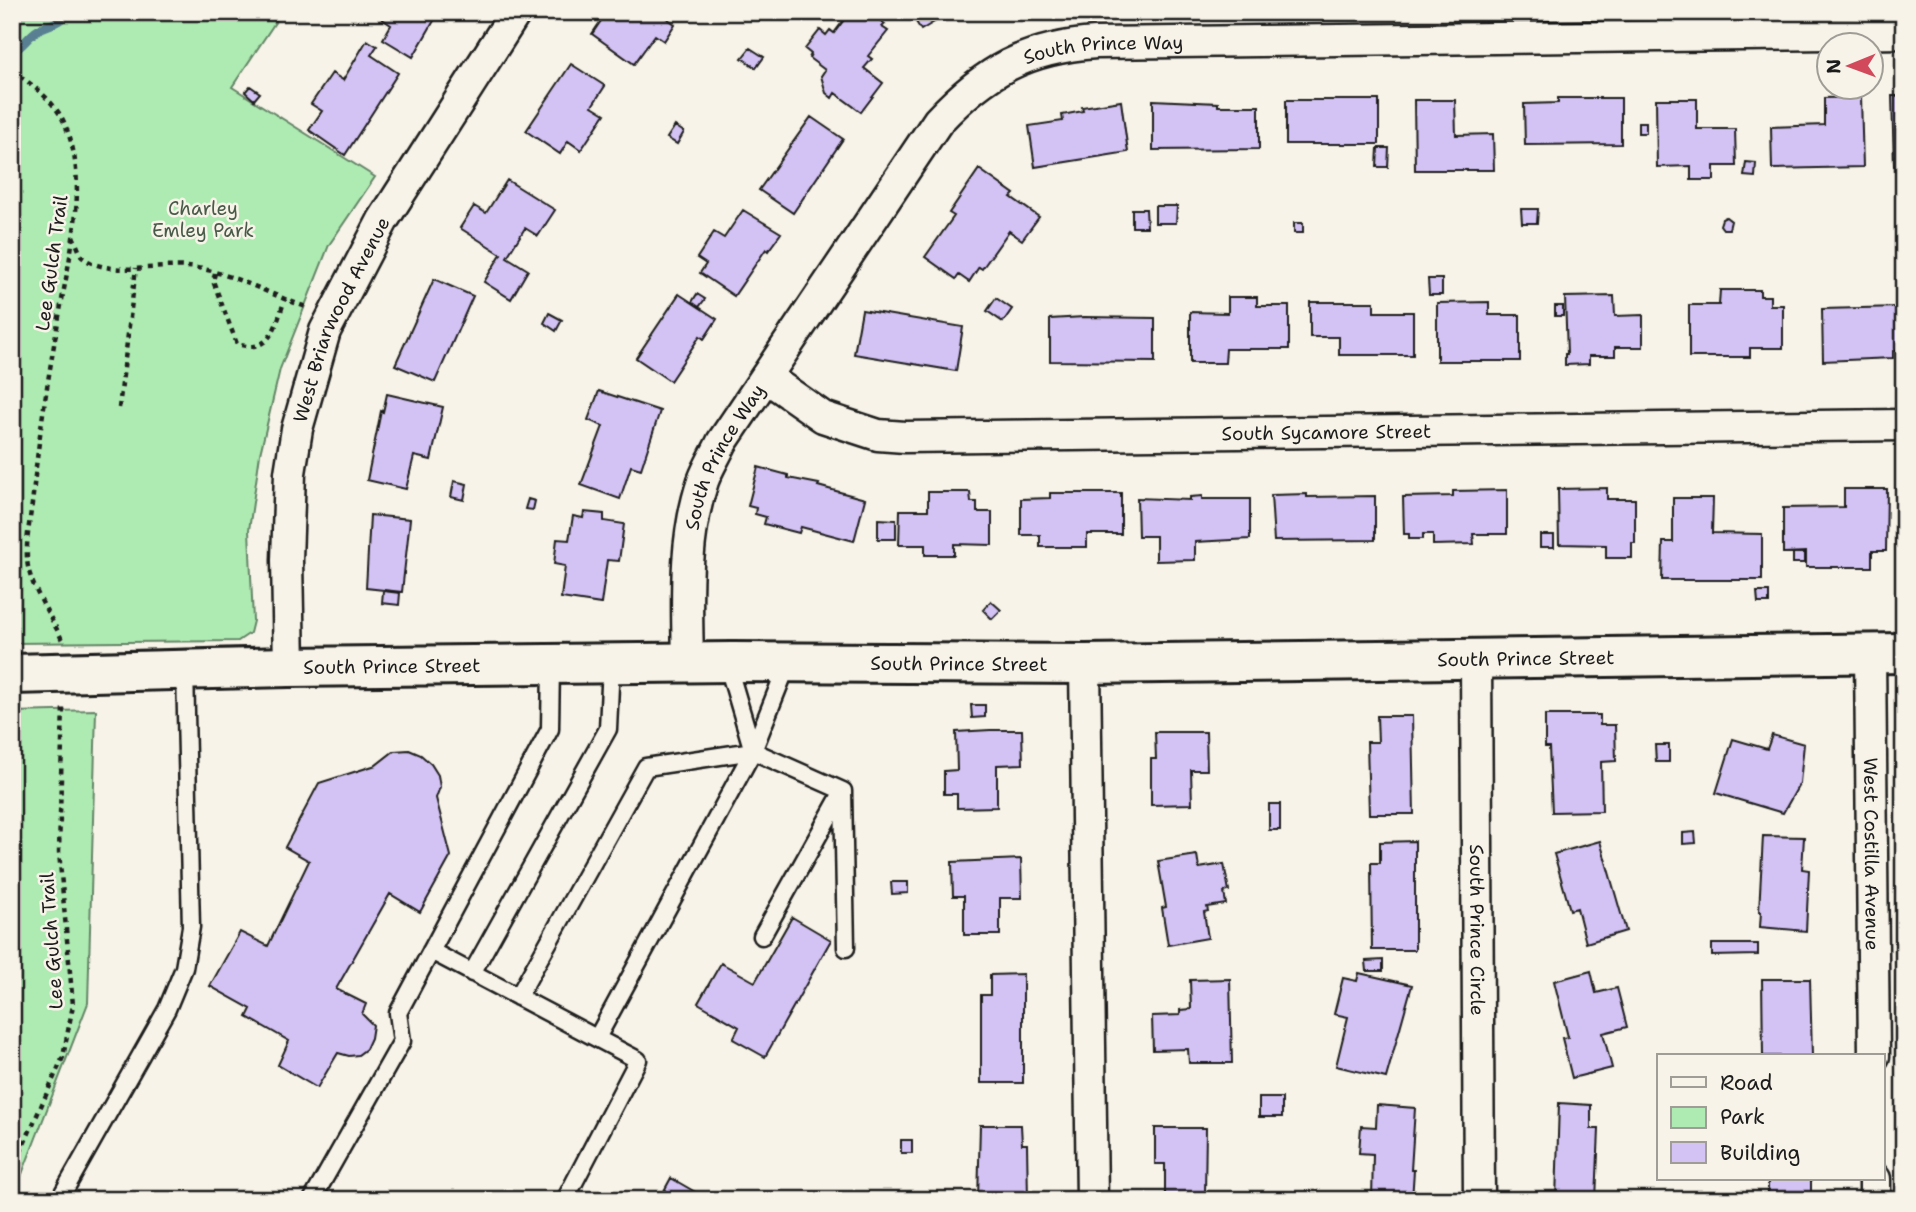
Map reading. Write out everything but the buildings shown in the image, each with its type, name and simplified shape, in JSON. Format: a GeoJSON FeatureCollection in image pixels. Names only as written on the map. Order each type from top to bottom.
{"type":"FeatureCollection","features":[{"type":"Feature","properties":{"kind":"street","name":"West Briarwood Avenue"},"geometry":{"type":"LineString","coordinates":[[289,667],[287,560],[290,473],[298,429],[326,331],[383,219],[516,12]]}},
{"type":"Feature","properties":{"kind":"street","name":"South Prince Way"},"geometry":{"type":"LineString","coordinates":[[688,663],[687,563],[693,518],[704,479],[722,442],[938,121],[962,94],[989,74],[1035,53],[1075,44],[1096,43],[1904,33]]}},
{"type":"Feature","properties":{"kind":"street","name":"South Sycamore Street"},"geometry":{"type":"LineString","coordinates":[[766,377],[823,417],[878,435],[905,437],[1904,425]]}},
{"type":"Feature","properties":{"kind":"street","name":"South Prince Street"},"geometry":{"type":"LineString","coordinates":[[12,674],[289,667],[727,662],[1085,664],[1887,653]]}},
{"type":"Feature","properties":{"kind":"street","name":"West Costilla Avenue"},"geometry":{"type":"LineString","coordinates":[[1874,1054],[1887,653]]}},
{"type":"Feature","properties":{"kind":"street","name":"South Prince Circle"},"geometry":{"type":"LineString","coordinates":[[1476,660],[1479,1200]]}},
{"type":"Feature","properties":{"kind":"street"},"geometry":{"type":"LineString","coordinates":[[1085,664],[1093,1200]]}},
{"type":"Feature","properties":{"kind":"street"},"geometry":{"type":"LineString","coordinates":[[1875,1180],[1875,1200]]}},
{"type":"Feature","properties":{"kind":"lane"},"geometry":{"type":"LineString","coordinates":[[727,662],[753,751]]}},
{"type":"Feature","properties":{"kind":"lane"},"geometry":{"type":"LineString","coordinates":[[597,1038],[753,751],[788,663]]}},
{"type":"Feature","properties":{"kind":"lane"},"geometry":{"type":"LineString","coordinates":[[312,1200],[401,1041],[398,1013],[550,729],[551,664]]}},
{"type":"Feature","properties":{"kind":"lane"},"geometry":{"type":"LineString","coordinates":[[472,973],[608,729],[611,664]]}},
{"type":"Feature","properties":{"kind":"lane"},"geometry":{"type":"LineString","coordinates":[[59,1200],[167,1009],[184,968],[191,927],[185,670]]}},
{"type":"Feature","properties":{"kind":"lane"},"geometry":{"type":"LineString","coordinates":[[518,997],[646,767],[753,751],[843,791]]}},
{"type":"Feature","properties":{"kind":"lane"},"geometry":{"type":"LineString","coordinates":[[762,936],[843,791]]}},
{"type":"Feature","properties":{"kind":"lane"},"geometry":{"type":"LineString","coordinates":[[843,791],[846,948]]}},
{"type":"Feature","properties":{"kind":"lane"},"geometry":{"type":"LineString","coordinates":[[431,951],[638,1060],[565,1200]]}},
{"type":"Feature","properties":{"kind":"path","name":"Lee Gulch Trail"},"geometry":{"type":"LineString","coordinates":[[14,71],[48,99],[66,125],[75,165],[72,235],[41,420],[27,560],[36,592],[52,617],[63,643]]}},
{"type":"Feature","properties":{"kind":"path"},"geometry":{"type":"LineString","coordinates":[[72,235],[77,250],[87,261],[118,268],[186,266],[204,269],[334,315]]}},
{"type":"Feature","properties":{"kind":"path"},"geometry":{"type":"LineString","coordinates":[[119,408],[136,268]]}},
{"type":"Feature","properties":{"kind":"path"},"geometry":{"type":"LineString","coordinates":[[215,273],[212,281],[237,344],[257,345],[267,340],[272,335],[285,299]]}},
{"type":"Feature","properties":{"kind":"path","name":"Lee Gulch Trail"},"geometry":{"type":"LineString","coordinates":[[12,1171],[63,1057],[73,1006],[59,852],[63,697]]}},
{"type":"Feature","properties":{"kind":"green space","name":"Charley Emley Park"},"geometry":{"type":"Polygon","coordinates":[[[12,12],[282,12],[232,87],[375,177],[329,245],[280,369],[260,454],[249,530],[253,621],[250,633],[238,641],[12,643],[12,12]]]}},
{"type":"Feature","properties":{"kind":"green space"},"geometry":{"type":"Polygon","coordinates":[[[96,710],[88,1003],[12,1200],[12,712],[96,710]]]}},
{"type":"Feature","properties":{"kind":"waterway"},"geometry":{"type":"LineString","coordinates":[[12,52],[31,35],[54,23],[66,12]]}}]}
